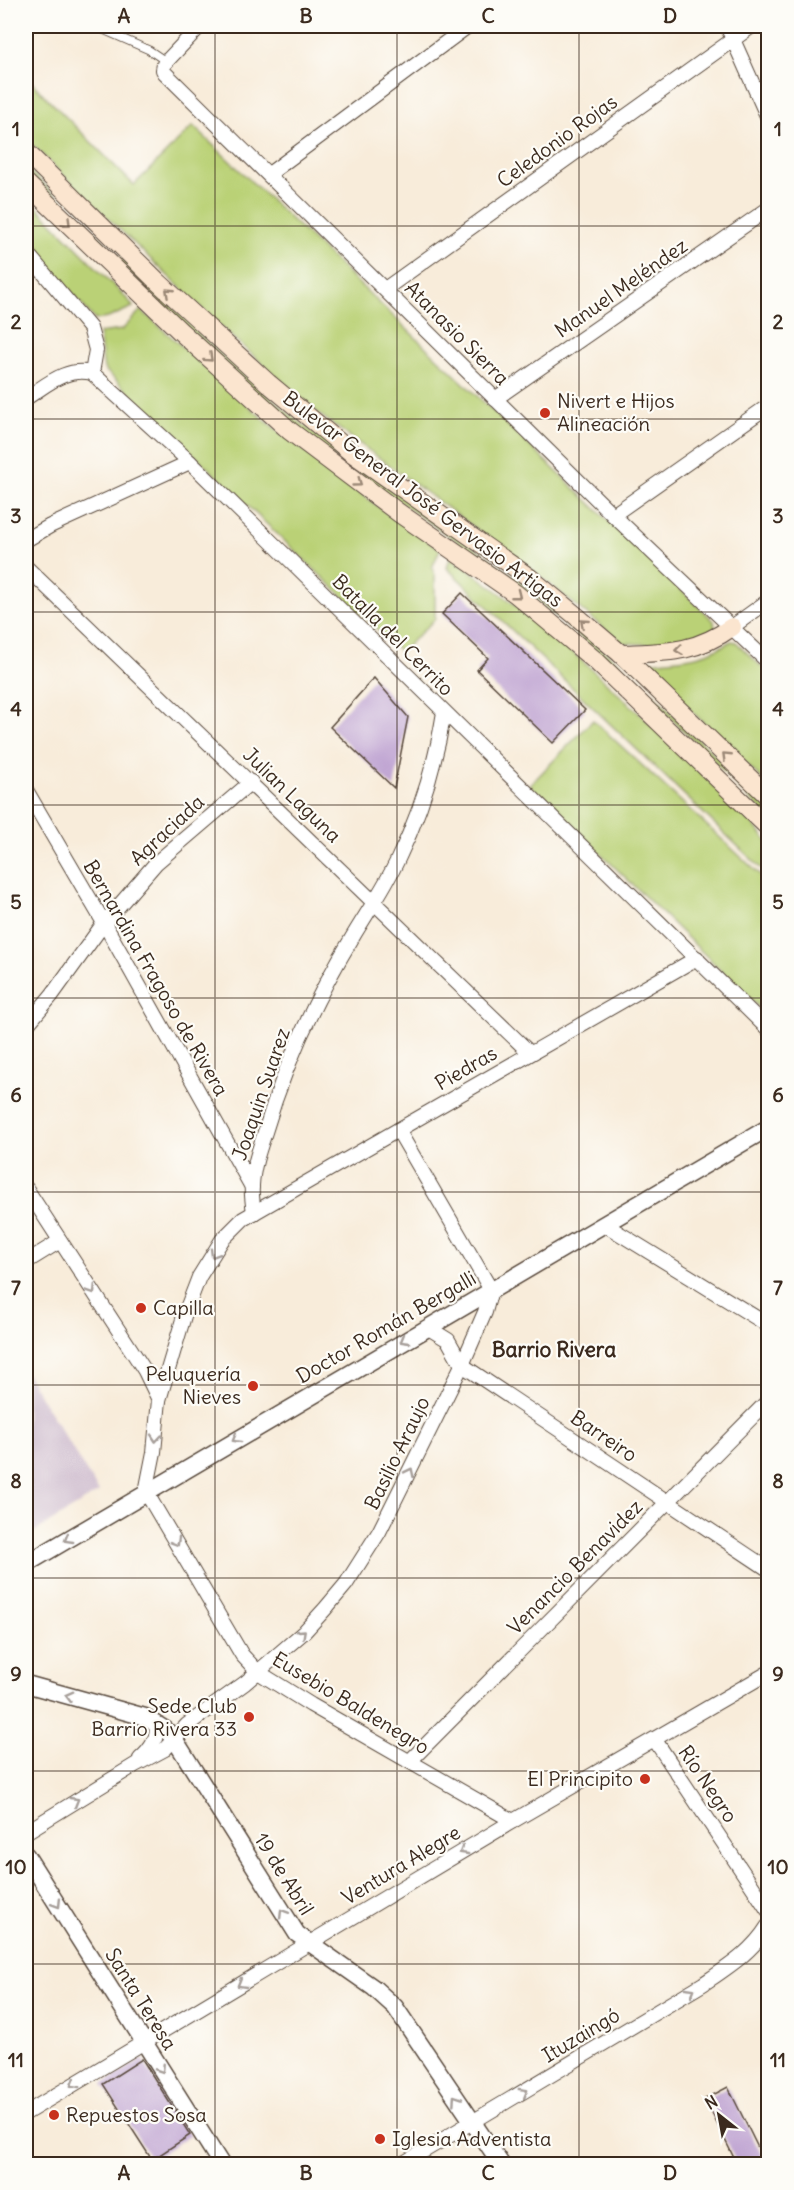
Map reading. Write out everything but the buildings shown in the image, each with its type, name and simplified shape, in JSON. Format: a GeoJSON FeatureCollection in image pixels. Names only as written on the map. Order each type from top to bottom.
{"type":"FeatureCollection","features":[{"type":"Feature","properties":{"kind":"main road","name":"Bulevar General José Gervasio Artigas"},"geometry":{"type":"LineString","coordinates":[[26,152],[158,281],[268,383],[352,453],[530,578],[621,654],[768,796]]}},
{"type":"Feature","properties":{"kind":"main road","name":"Bulevar General José Gervasio Artigas"},"geometry":{"type":"LineString","coordinates":[[26,183],[173,325],[290,431],[399,513],[516,594],[597,662],[768,827]]}},
{"type":"Feature","properties":{"kind":"main road"},"geometry":{"type":"LineString","coordinates":[[621,654],[690,649],[706,644],[732,627]]}},
{"type":"Feature","properties":{"kind":"street"},"geometry":{"type":"LineString","coordinates":[[167,62],[200,26]]}},
{"type":"Feature","properties":{"kind":"street"},"geometry":{"type":"LineString","coordinates":[[269,174],[468,26]]}},
{"type":"Feature","properties":{"kind":"street"},"geometry":{"type":"LineString","coordinates":[[726,26],[768,118]]}},
{"type":"Feature","properties":{"kind":"street","name":"Celedonio Rojas"},"geometry":{"type":"LineString","coordinates":[[385,289],[752,26]]}},
{"type":"Feature","properties":{"kind":"street","name":"Atanasio Sierra"},"geometry":{"type":"LineString","coordinates":[[167,62],[163,66],[165,73],[613,515],[768,662]]}},
{"type":"Feature","properties":{"kind":"street","name":"Manuel Meléndez"},"geometry":{"type":"LineString","coordinates":[[495,399],[768,209]]}},
{"type":"Feature","properties":{"kind":"street"},"geometry":{"type":"LineString","coordinates":[[26,252],[90,327],[96,350],[92,373],[81,370],[70,371],[26,398]]}},
{"type":"Feature","properties":{"kind":"street","name":"Batalla del Cerrito"},"geometry":{"type":"LineString","coordinates":[[92,373],[190,462],[768,1029]]}},
{"type":"Feature","properties":{"kind":"street"},"geometry":{"type":"LineString","coordinates":[[613,515],[768,406]]}},
{"type":"Feature","properties":{"kind":"street"},"geometry":{"type":"LineString","coordinates":[[26,540],[50,526],[190,462]]}},
{"type":"Feature","properties":{"kind":"street","name":"Julian Laguna"},"geometry":{"type":"LineString","coordinates":[[26,567],[530,1053]]}},
{"type":"Feature","properties":{"kind":"street"},"geometry":{"type":"LineString","coordinates":[[732,627],[768,601]]}},
{"type":"Feature","properties":{"kind":"street","name":"Joaquin Suarez"},"geometry":{"type":"LineString","coordinates":[[254,1213],[252,1187],[255,1167],[271,1111],[293,1050],[331,975],[399,859],[419,810],[444,712]]}},
{"type":"Feature","properties":{"kind":"street","name":"Agraciada"},"geometry":{"type":"LineString","coordinates":[[26,1026],[52,995],[104,923],[156,863],[251,782]]}},
{"type":"Feature","properties":{"kind":"street","name":"Bernardina Fragoso de Rivera"},"geometry":{"type":"LineString","coordinates":[[26,793],[104,923],[252,1187]]}},
{"type":"Feature","properties":{"kind":"street","name":"Piedras"},"geometry":{"type":"LineString","coordinates":[[254,1213],[697,958]]}},
{"type":"Feature","properties":{"kind":"street","name":"Doctor Román Bergalli"},"geometry":{"type":"LineString","coordinates":[[26,1564],[768,1128]]}},
{"type":"Feature","properties":{"kind":"street"},"geometry":{"type":"LineString","coordinates":[[398,1130],[491,1290]]}},
{"type":"Feature","properties":{"kind":"street"},"geometry":{"type":"LineString","coordinates":[[26,1188],[145,1371],[159,1400]]}},
{"type":"Feature","properties":{"kind":"street"},"geometry":{"type":"LineString","coordinates":[[146,1492],[154,1452],[159,1400],[175,1344],[200,1278],[222,1240],[243,1219],[254,1213]]}},
{"type":"Feature","properties":{"kind":"street"},"geometry":{"type":"LineString","coordinates":[[604,1224],[768,1325]]}},
{"type":"Feature","properties":{"kind":"street"},"geometry":{"type":"LineString","coordinates":[[26,1262],[60,1241]]}},
{"type":"Feature","properties":{"kind":"street","name":"Basilio Araujo"},"geometry":{"type":"LineString","coordinates":[[26,1832],[135,1765],[158,1754],[175,1740],[187,1725],[258,1671],[304,1632],[326,1609],[366,1555],[404,1485],[462,1365],[485,1312],[491,1290]]}},
{"type":"Feature","properties":{"kind":"street","name":"Barreiro"},"geometry":{"type":"LineString","coordinates":[[427,1327],[448,1340],[462,1365],[768,1569]]}},
{"type":"Feature","properties":{"kind":"street","name":"Venancio Benavidez"},"geometry":{"type":"LineString","coordinates":[[410,1761],[768,1401]]}},
{"type":"Feature","properties":{"kind":"street","name":"Eusebio Baldenegro"},"geometry":{"type":"LineString","coordinates":[[146,1492],[242,1655],[258,1671],[311,1705],[513,1821]]}},
{"type":"Feature","properties":{"kind":"street","name":"Ventura Alegre"},"geometry":{"type":"LineString","coordinates":[[26,2113],[513,1821],[768,1673]]}},
{"type":"Feature","properties":{"kind":"street","name":"19 de Abril"},"geometry":{"type":"LineString","coordinates":[[26,1684],[145,1717],[156,1723],[175,1740],[297,1934],[308,1944],[374,1988],[395,2007],[501,2164]]}},
{"type":"Feature","properties":{"kind":"street"},"geometry":{"type":"LineString","coordinates":[[135,1765],[147,1753],[155,1740],[158,1732],[156,1723]]}},
{"type":"Feature","properties":{"kind":"street","name":"Río Negro"},"geometry":{"type":"LineString","coordinates":[[655,1740],[768,1910]]}},
{"type":"Feature","properties":{"kind":"street","name":"Santa Teresa"},"geometry":{"type":"LineString","coordinates":[[26,1855],[221,2164]]}},
{"type":"Feature","properties":{"kind":"street","name":"Ituzaingó"},"geometry":{"type":"LineString","coordinates":[[402,2164],[703,1984],[757,1943],[768,1926]]}},
{"type":"Feature","properties":{"kind":"lane"},"geometry":{"type":"LineString","coordinates":[[101,29],[149,50],[167,62]]}},
{"type":"Feature","properties":{"kind":"shaded area"},"geometry":{"type":"Polygon","coordinates":[[[26,1373],[99,1492],[26,1537],[26,1373]]]}},
{"type":"Feature","properties":{"kind":"green space"},"geometry":{"type":"Polygon","coordinates":[[[26,77],[134,185],[193,126],[714,621],[715,629],[685,642],[622,643],[534,571],[319,414],[221,327],[26,139],[26,77]]]}},
{"type":"Feature","properties":{"kind":"green space"},"geometry":{"type":"Polygon","coordinates":[[[26,167],[232,365],[298,421],[523,582],[580,629],[649,691],[750,789],[768,810],[768,818],[668,716],[561,621],[486,562],[315,442],[259,396],[26,171],[26,167]]]}},
{"type":"Feature","properties":{"kind":"green space"},"geometry":{"type":"Polygon","coordinates":[[[26,196],[133,307],[108,318],[95,320],[26,238],[26,196]]]}},
{"type":"Feature","properties":{"kind":"green space"},"geometry":{"type":"Polygon","coordinates":[[[141,310],[269,424],[392,517],[440,549],[432,568],[435,575],[435,619],[401,652],[104,369],[99,333],[122,330],[141,310]]]}},
{"type":"Feature","properties":{"kind":"green space"},"geometry":{"type":"Polygon","coordinates":[[[450,557],[491,586],[569,649],[644,717],[752,823],[768,842],[768,875],[447,568],[450,557]]]}},
{"type":"Feature","properties":{"kind":"green space"},"geometry":{"type":"Polygon","coordinates":[[[731,641],[736,642],[768,673],[768,785],[643,664],[700,655],[731,641]]]}},
{"type":"Feature","properties":{"kind":"green space"},"geometry":{"type":"Polygon","coordinates":[[[593,720],[768,882],[768,1011],[764,1012],[530,785],[593,720]]]}},
{"type":"Feature","properties":{"kind":"place","name":"Nivert e Hijos Alineación"},"geometry":{"type":"Point","coordinates":[545,413]}},
{"type":"Feature","properties":{"kind":"place","name":"Capilla"},"geometry":{"type":"Point","coordinates":[141,1308]}},
{"type":"Feature","properties":{"kind":"place","name":"Peluquería Nieves"},"geometry":{"type":"Point","coordinates":[253,1386]}},
{"type":"Feature","properties":{"kind":"place","name":"Sede Club Barrio Rivera 33"},"geometry":{"type":"Point","coordinates":[249,1717]}},
{"type":"Feature","properties":{"kind":"place","name":"El Principito"},"geometry":{"type":"Point","coordinates":[645,1779]}},
{"type":"Feature","properties":{"kind":"place","name":"Repuestos Sosa"},"geometry":{"type":"Point","coordinates":[54,2115]}},
{"type":"Feature","properties":{"kind":"place","name":"Iglesia Adventista"},"geometry":{"type":"Point","coordinates":[380,2139]}},
{"type":"Feature","properties":{"kind":"district","name":"Barrio Rivera"},"geometry":{"type":"Point","coordinates":[554,1350]}}]}
